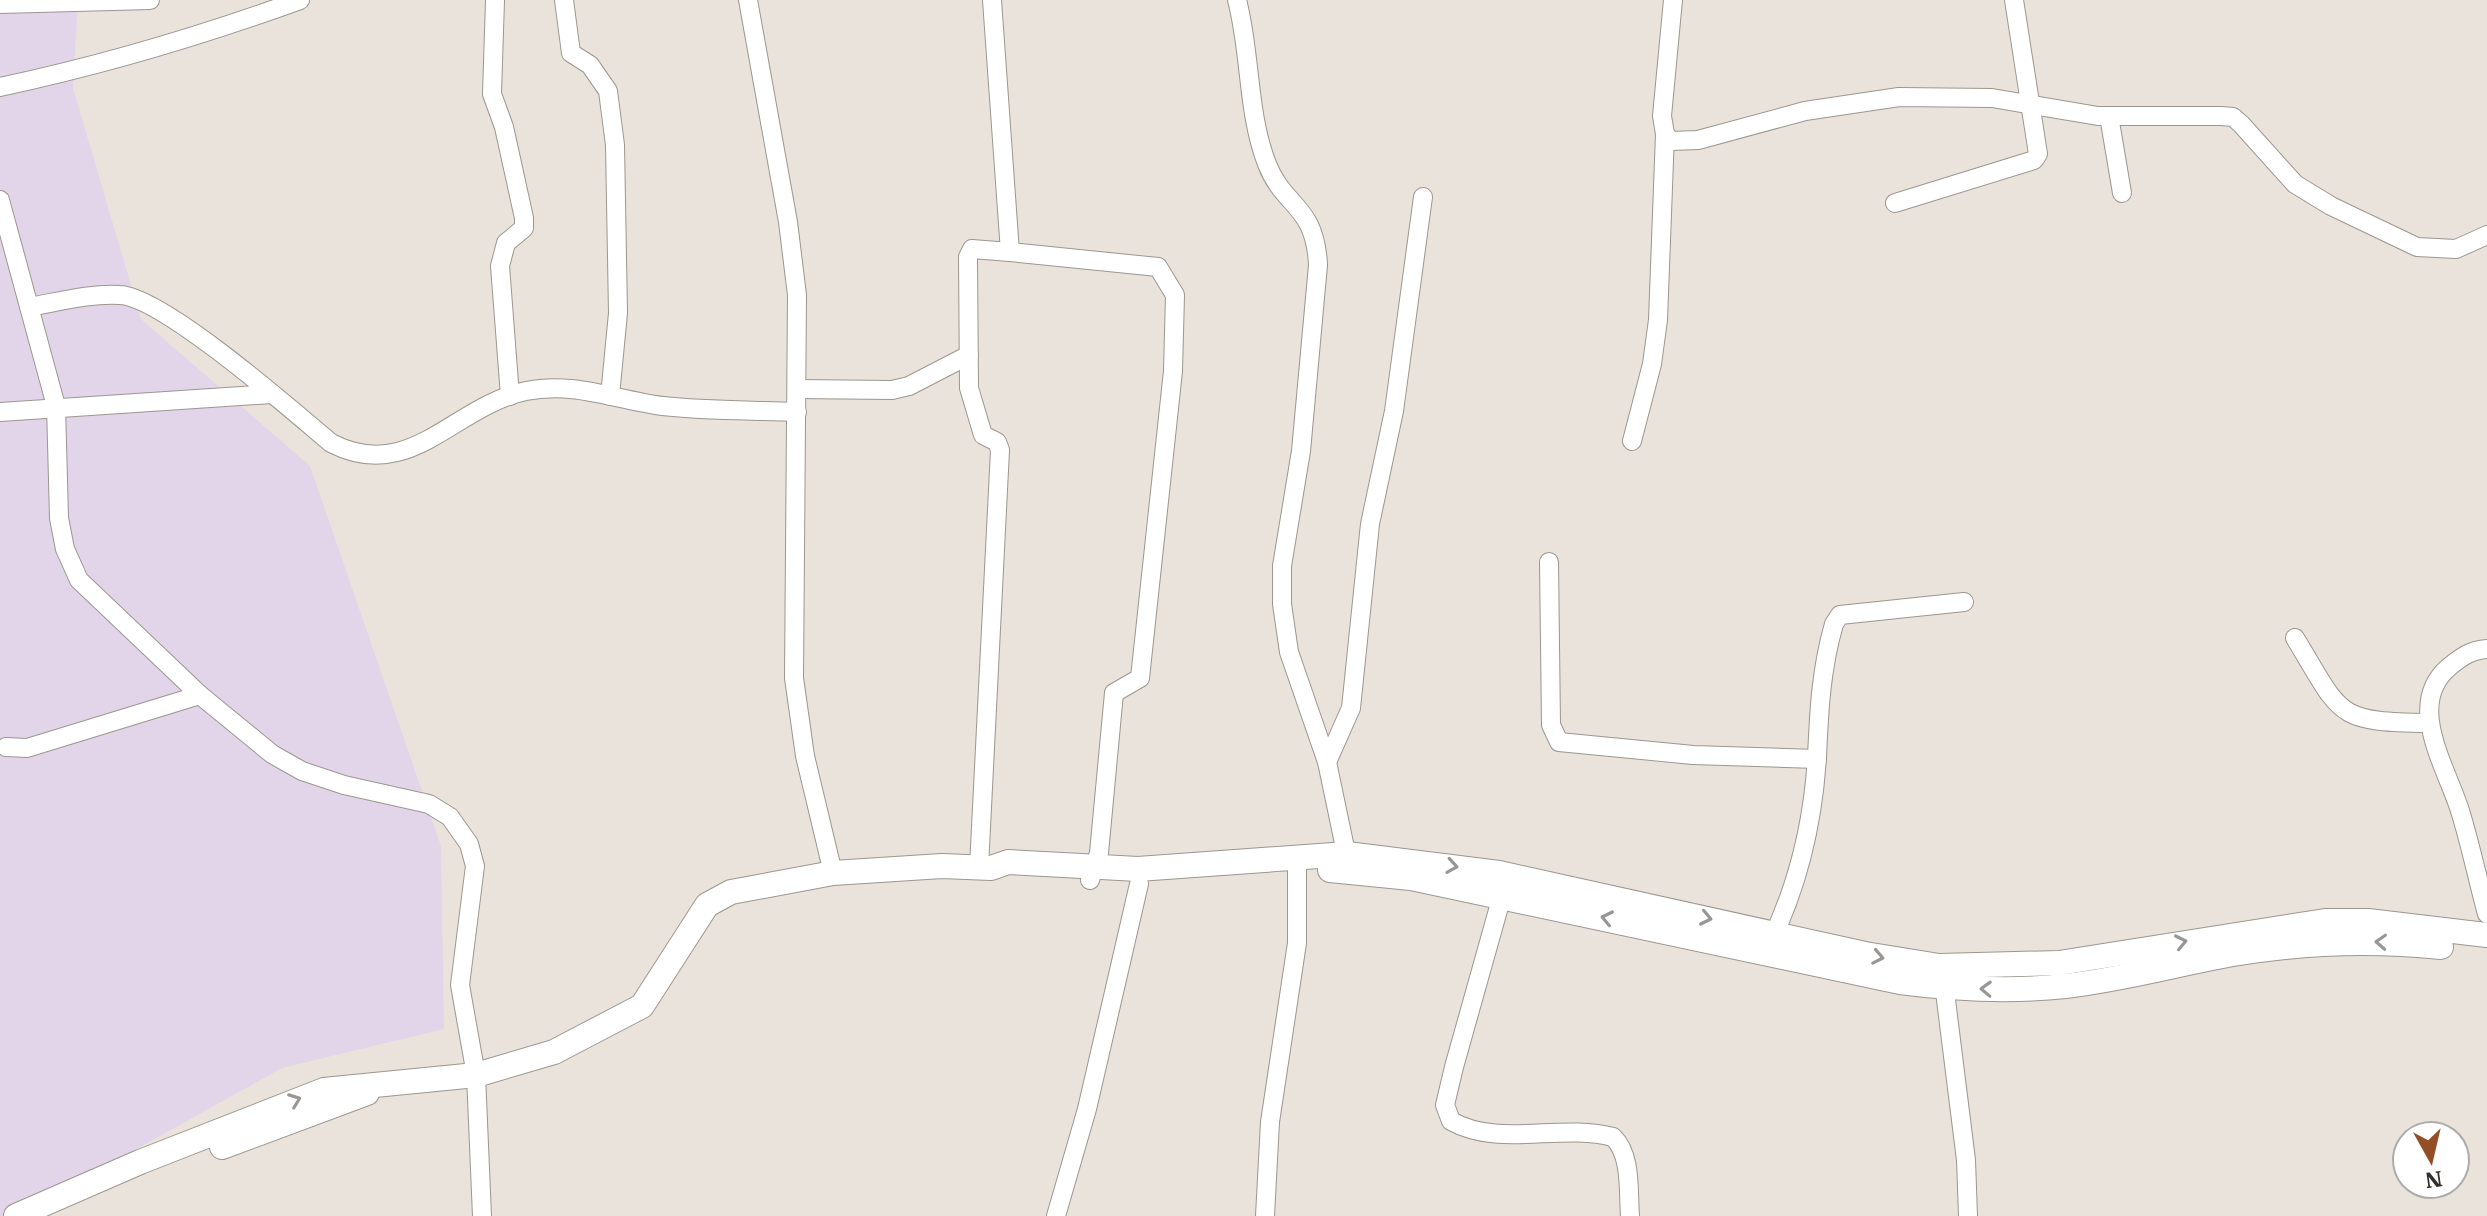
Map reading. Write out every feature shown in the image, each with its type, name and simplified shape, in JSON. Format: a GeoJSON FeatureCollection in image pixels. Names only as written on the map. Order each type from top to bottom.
{"type":"FeatureCollection","features":[{"type":"Feature","properties":{"kind":"street"},"geometry":{"type":"LineString","coordinates":[[0,4],[150,0]]}},
{"type":"Feature","properties":{"kind":"street"},"geometry":{"type":"LineString","coordinates":[[0,87],[92,67],[193,38],[300,0]]}},
{"type":"Feature","properties":{"kind":"street"},"geometry":{"type":"LineString","coordinates":[[495,0],[492,94],[504,127],[524,218],[524,228],[506,243],[500,266],[510,396]]}},
{"type":"Feature","properties":{"kind":"street"},"geometry":{"type":"LineString","coordinates":[[564,0],[571,53],[590,65],[608,91],[615,145],[618,313],[610,396]]}},
{"type":"Feature","properties":{"kind":"street"},"geometry":{"type":"LineString","coordinates":[[748,0],[788,222],[797,295],[794,678],[805,756],[833,873]]}},
{"type":"Feature","properties":{"kind":"street"},"geometry":{"type":"LineString","coordinates":[[992,0],[1010,252]]}},
{"type":"Feature","properties":{"kind":"street"},"geometry":{"type":"LineString","coordinates":[[1237,0],[1267,166],[1307,217],[1317,240],[1318,265],[1301,451],[1282,566],[1282,604],[1289,652],[1327,762],[1348,862]]}},
{"type":"Feature","properties":{"kind":"street"},"geometry":{"type":"LineString","coordinates":[[1632,441],[1652,364],[1658,320],[1665,134],[1662,116],[1673,0]]}},
{"type":"Feature","properties":{"kind":"street"},"geometry":{"type":"LineString","coordinates":[[1895,203],[2034,160],[2038,154],[2014,0]]}},
{"type":"Feature","properties":{"kind":"street"},"geometry":{"type":"LineString","coordinates":[[1665,134],[1671,141],[1698,140],[1805,111],[1899,97],[1992,98],[2109,116],[2233,117],[2295,184],[2331,206],[2417,247],[2456,249],[2487,235]]}},
{"type":"Feature","properties":{"kind":"street"},"geometry":{"type":"LineString","coordinates":[[2109,116],[2122,193]]}},
{"type":"Feature","properties":{"kind":"street"},"geometry":{"type":"LineString","coordinates":[[1327,762],[1351,708],[1370,524],[1394,411],[1423,197]]}},
{"type":"Feature","properties":{"kind":"street"},"geometry":{"type":"LineString","coordinates":[[0,200],[56,406],[59,518],[65,549],[79,580],[200,695],[272,754],[302,771],[429,804],[450,817],[469,844],[475,866],[460,985],[476,1075],[482,1216]]}},
{"type":"Feature","properties":{"kind":"street"},"geometry":{"type":"LineString","coordinates":[[985,867],[1000,450],[997,442],[983,435],[969,388],[968,257],[972,249],[1158,267],[1175,295],[1173,371],[1140,678],[1114,693],[1092,874]]}},
{"type":"Feature","properties":{"kind":"street"},"geometry":{"type":"LineString","coordinates":[[29,307],[97,296],[122,295],[139,299],[170,316],[331,443],[355,455],[385,456],[419,444],[510,396],[555,387],[583,387],[610,396],[669,406],[797,412]]}},
{"type":"Feature","properties":{"kind":"street"},"geometry":{"type":"LineString","coordinates":[[797,389],[892,390],[909,386],[969,355]]}},
{"type":"Feature","properties":{"kind":"street"},"geometry":{"type":"LineString","coordinates":[[0,412],[272,394]]}},
{"type":"Feature","properties":{"kind":"street"},"geometry":{"type":"LineString","coordinates":[[1549,562],[1551,725],[1559,742],[1693,755],[1817,759]]}},
{"type":"Feature","properties":{"kind":"street"},"geometry":{"type":"LineString","coordinates":[[1770,942],[1801,865],[1817,759],[1818,703],[1832,631],[1840,615],[1964,602]]}},
{"type":"Feature","properties":{"kind":"street"},"geometry":{"type":"LineString","coordinates":[[2295,638],[2331,697],[2350,715],[2374,722],[2428,723]]}},
{"type":"Feature","properties":{"kind":"street"},"geometry":{"type":"LineString","coordinates":[[2487,649],[2464,655],[2445,670],[2430,691],[2428,723],[2461,813],[2487,914]]}},
{"type":"Feature","properties":{"kind":"street"},"geometry":{"type":"LineString","coordinates":[[6,747],[27,748],[200,695]]}},
{"type":"Feature","properties":{"kind":"street"},"geometry":{"type":"LineString","coordinates":[[48,1216],[259,1124],[324,1090],[380,1087],[476,1075],[554,1052],[642,1006],[707,905],[731,892],[833,873],[985,867],[1008,862],[1139,884],[1298,864]]}},
{"type":"Feature","properties":{"kind":"street"},"geometry":{"type":"LineString","coordinates":[[1092,874],[1138,869],[1348,862],[1499,873],[1770,942]]}},
{"type":"Feature","properties":{"kind":"street"},"geometry":{"type":"LineString","coordinates":[[1348,862],[1502,896],[1770,942],[1865,954],[1943,977],[2084,971],[2344,940],[2487,951]]}},
{"type":"Feature","properties":{"kind":"street"},"geometry":{"type":"LineString","coordinates":[[1265,1216],[1270,1122],[1297,943],[1298,864]]}},
{"type":"Feature","properties":{"kind":"street"},"geometry":{"type":"LineString","coordinates":[[1056,1216],[1087,1109],[1139,884]]}},
{"type":"Feature","properties":{"kind":"street"},"geometry":{"type":"LineString","coordinates":[[1502,896],[1445,1105],[1451,1121],[1466,1130],[1490,1133],[1613,1137],[1621,1145],[1625,1158],[1630,1216]]}},
{"type":"Feature","properties":{"kind":"street"},"geometry":{"type":"LineString","coordinates":[[2084,971],[2325,921],[2368,921],[2487,935]]}},
{"type":"Feature","properties":{"kind":"street"},"geometry":{"type":"LineString","coordinates":[[1943,977],[1966,1160],[1968,1216]]}},
{"type":"Feature","properties":{"kind":"street"},"geometry":{"type":"LineString","coordinates":[[16,1216],[259,1124]]}},
{"type":"Feature","properties":{"kind":"shaded area"},"geometry":{"type":"Polygon","coordinates":[[[0,0],[78,0],[73,88],[141,319],[310,466],[441,846],[444,1029],[282,1068],[16,1216],[0,1216],[0,0]]]}}]}
